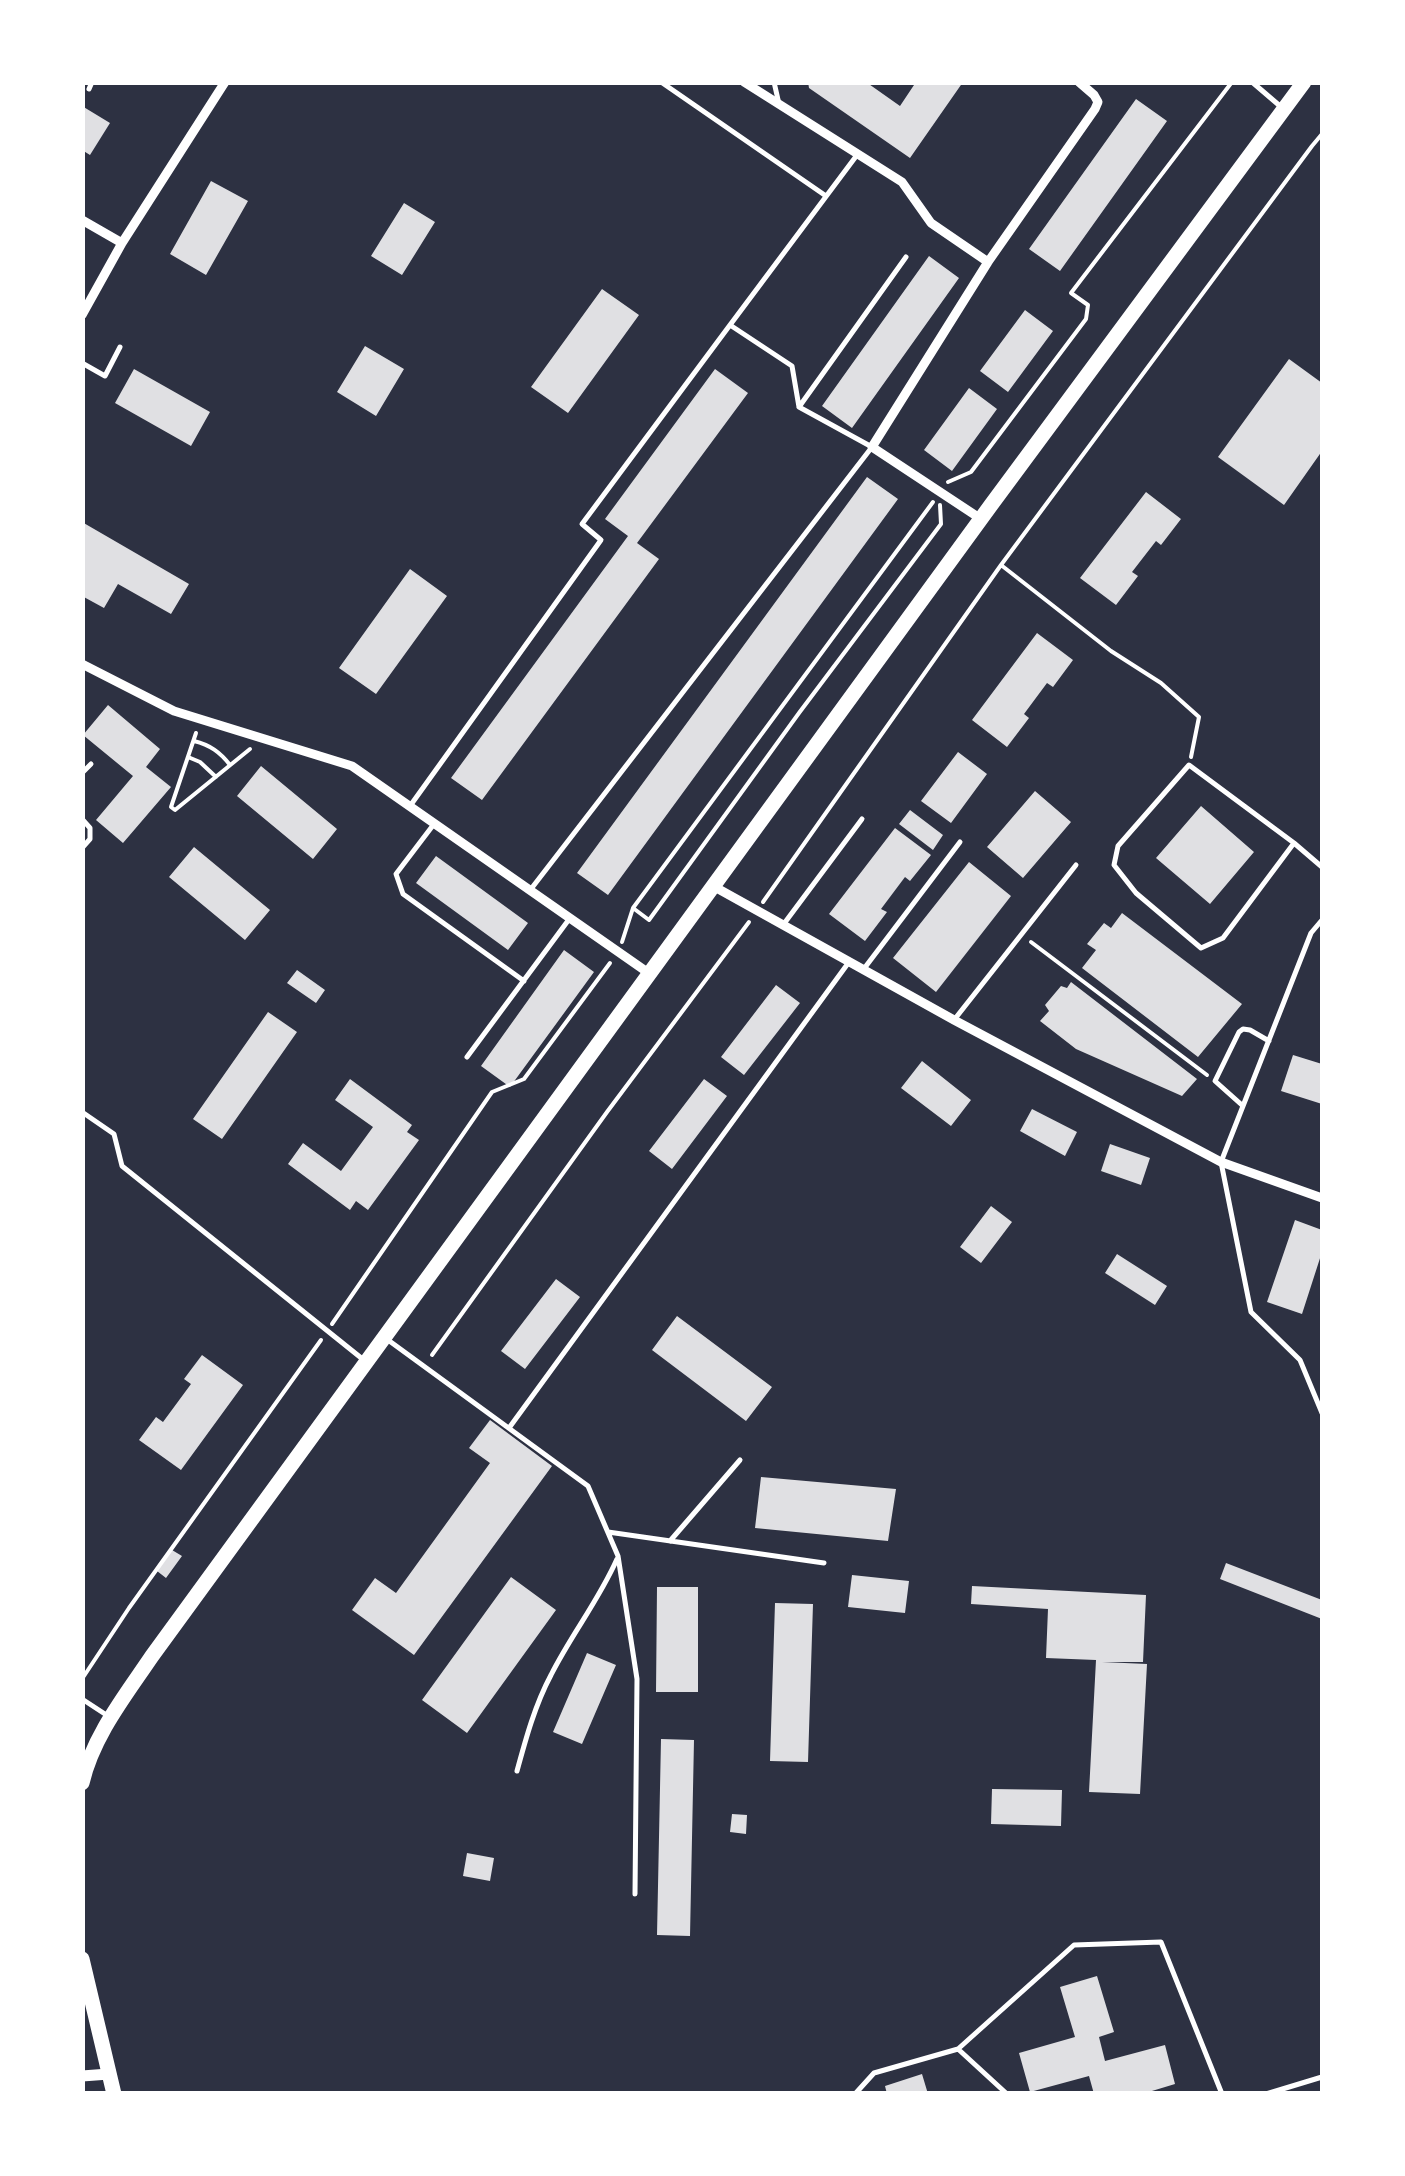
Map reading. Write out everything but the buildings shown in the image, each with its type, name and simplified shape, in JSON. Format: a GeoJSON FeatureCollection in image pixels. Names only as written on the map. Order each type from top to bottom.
{"type":"FeatureCollection","features":[{"type":"Feature","properties":{"kind":"highway"},"geometry":{"type":"LineString","coordinates":[[82,1783],[88,1760],[111,1718],[152,1656],[1304,82]]}},
{"type":"Feature","properties":{"kind":"highway"},"geometry":{"type":"LineString","coordinates":[[82,1960],[114,2094]]}},
{"type":"Feature","properties":{"kind":"street"},"geometry":{"type":"LineString","coordinates":[[82,315],[122,244],[225,82]]}},
{"type":"Feature","properties":{"kind":"street"},"geometry":{"type":"LineString","coordinates":[[744,82],[902,182],[931,223],[988,262]]}},
{"type":"Feature","properties":{"kind":"street"},"geometry":{"type":"LineString","coordinates":[[981,519],[872,447],[988,262],[1095,109],[1098,102],[1079,82]]}},
{"type":"Feature","properties":{"kind":"street"},"geometry":{"type":"LineString","coordinates":[[82,220],[122,244]]}},
{"type":"Feature","properties":{"kind":"street"},"geometry":{"type":"LineString","coordinates":[[82,664],[174,711],[352,766],[650,974]]}},
{"type":"Feature","properties":{"kind":"street"},"geometry":{"type":"LineString","coordinates":[[713,886],[1221,1162],[1322,1198]]}},
{"type":"Feature","properties":{"kind":"street"},"geometry":{"type":"LineString","coordinates":[[82,2076],[109,2074]]}},
{"type":"Feature","properties":{"kind":"lane"},"geometry":{"type":"LineString","coordinates":[[661,82],[826,196]]}},
{"type":"Feature","properties":{"kind":"lane"},"geometry":{"type":"LineString","coordinates":[[774,82],[779,104]]}},
{"type":"Feature","properties":{"kind":"lane"},"geometry":{"type":"LineString","coordinates":[[1252,82],[1284,109]]}},
{"type":"Feature","properties":{"kind":"lane"},"geometry":{"type":"LineString","coordinates":[[410,806],[601,540],[582,524],[858,154]]}},
{"type":"Feature","properties":{"kind":"lane"},"geometry":{"type":"LineString","coordinates":[[798,407],[906,257]]}},
{"type":"Feature","properties":{"kind":"lane"},"geometry":{"type":"LineString","coordinates":[[730,325],[792,366],[798,407]]}},
{"type":"Feature","properties":{"kind":"lane"},"geometry":{"type":"LineString","coordinates":[[82,363],[105,376],[120,347]]}},
{"type":"Feature","properties":{"kind":"lane"},"geometry":{"type":"LineString","coordinates":[[530,890],[872,447],[798,407]]}},
{"type":"Feature","properties":{"kind":"lane"},"geometry":{"type":"LineString","coordinates":[[82,773],[91,764]]}},
{"type":"Feature","properties":{"kind":"lane"},"geometry":{"type":"LineString","coordinates":[[1294,843],[1222,938],[1201,948],[1136,893],[1114,865],[1118,846],[1189,766],[1294,843],[1322,867]]}},
{"type":"Feature","properties":{"kind":"lane"},"geometry":{"type":"LineString","coordinates":[[82,819],[90,828],[90,839],[82,848]]}},
{"type":"Feature","properties":{"kind":"lane"},"geometry":{"type":"LineString","coordinates":[[783,925],[862,819]]}},
{"type":"Feature","properties":{"kind":"lane"},"geometry":{"type":"LineString","coordinates":[[434,824],[396,874],[404,894],[524,981]]}},
{"type":"Feature","properties":{"kind":"lane"},"geometry":{"type":"LineString","coordinates":[[864,970],[960,842]]}},
{"type":"Feature","properties":{"kind":"lane"},"geometry":{"type":"LineString","coordinates":[[954,1020],[1076,864]]}},
{"type":"Feature","properties":{"kind":"lane"},"geometry":{"type":"LineString","coordinates":[[467,1057],[570,918]]}},
{"type":"Feature","properties":{"kind":"lane"},"geometry":{"type":"LineString","coordinates":[[1322,920],[1311,933],[1221,1162],[1250,1312],[1300,1360],[1322,1413]]}},
{"type":"Feature","properties":{"kind":"lane"},"geometry":{"type":"LineString","coordinates":[[509,1428],[849,962]]}},
{"type":"Feature","properties":{"kind":"lane"},"geometry":{"type":"LineString","coordinates":[[1243,1106],[1215,1081],[1244,1028],[1268,1041]]}},
{"type":"Feature","properties":{"kind":"lane"},"geometry":{"type":"LineString","coordinates":[[82,1112],[114,1134],[122,1166],[368,1363]]}},
{"type":"Feature","properties":{"kind":"lane"},"geometry":{"type":"LineString","coordinates":[[386,1338],[588,1486],[618,1556],[637,1679],[635,1894]]}},
{"type":"Feature","properties":{"kind":"lane"},"geometry":{"type":"LineString","coordinates":[[1314,1391],[1322,1393]]}},
{"type":"Feature","properties":{"kind":"lane"},"geometry":{"type":"LineString","coordinates":[[670,1541],[740,1460]]}},
{"type":"Feature","properties":{"kind":"lane"},"geometry":{"type":"LineString","coordinates":[[608,1532],[824,1562]]}},
{"type":"Feature","properties":{"kind":"lane"},"geometry":{"type":"LineString","coordinates":[[518,1770],[533,1717],[551,1674],[618,1556]]}},
{"type":"Feature","properties":{"kind":"lane"},"geometry":{"type":"LineString","coordinates":[[82,1699],[111,1718]]}},
{"type":"Feature","properties":{"kind":"lane"},"geometry":{"type":"LineString","coordinates":[[855,2094],[874,2073],[958,2049],[1074,1945],[1161,1942],[1222,2094]]}},
{"type":"Feature","properties":{"kind":"lane"},"geometry":{"type":"LineString","coordinates":[[958,2049],[1007,2094]]}},
{"type":"Feature","properties":{"kind":"lane"},"geometry":{"type":"LineString","coordinates":[[1266,2094],[1322,2077]]}},
{"type":"Feature","properties":{"kind":"path"},"geometry":{"type":"LineString","coordinates":[[82,1679],[492,1092],[524,1079],[618,952],[633,908],[946,483],[971,472],[1086,319],[1088,305],[1071,293],[1232,82]]}},
{"type":"Feature","properties":{"kind":"path"},"geometry":{"type":"LineString","coordinates":[[432,1355],[758,911],[1001,565],[1322,134]]}},
{"type":"Feature","properties":{"kind":"path"},"geometry":{"type":"LineString","coordinates":[[633,908],[649,920],[940,524],[940,492]]}},
{"type":"Feature","properties":{"kind":"path"},"geometry":{"type":"LineString","coordinates":[[1001,565],[1111,651],[1161,683],[1199,717],[1189,766]]}},
{"type":"Feature","properties":{"kind":"path"},"geometry":{"type":"LineString","coordinates":[[201,720],[171,807],[174,810],[262,738]]}},
{"type":"Feature","properties":{"kind":"path"},"geometry":{"type":"LineString","coordinates":[[194,741],[207,744],[230,765]]}},
{"type":"Feature","properties":{"kind":"path"},"geometry":{"type":"LineString","coordinates":[[188,758],[200,762],[216,777]]}},
{"type":"Feature","properties":{"kind":"path"},"geometry":{"type":"LineString","coordinates":[[1021,935],[1215,1081]]}}]}
